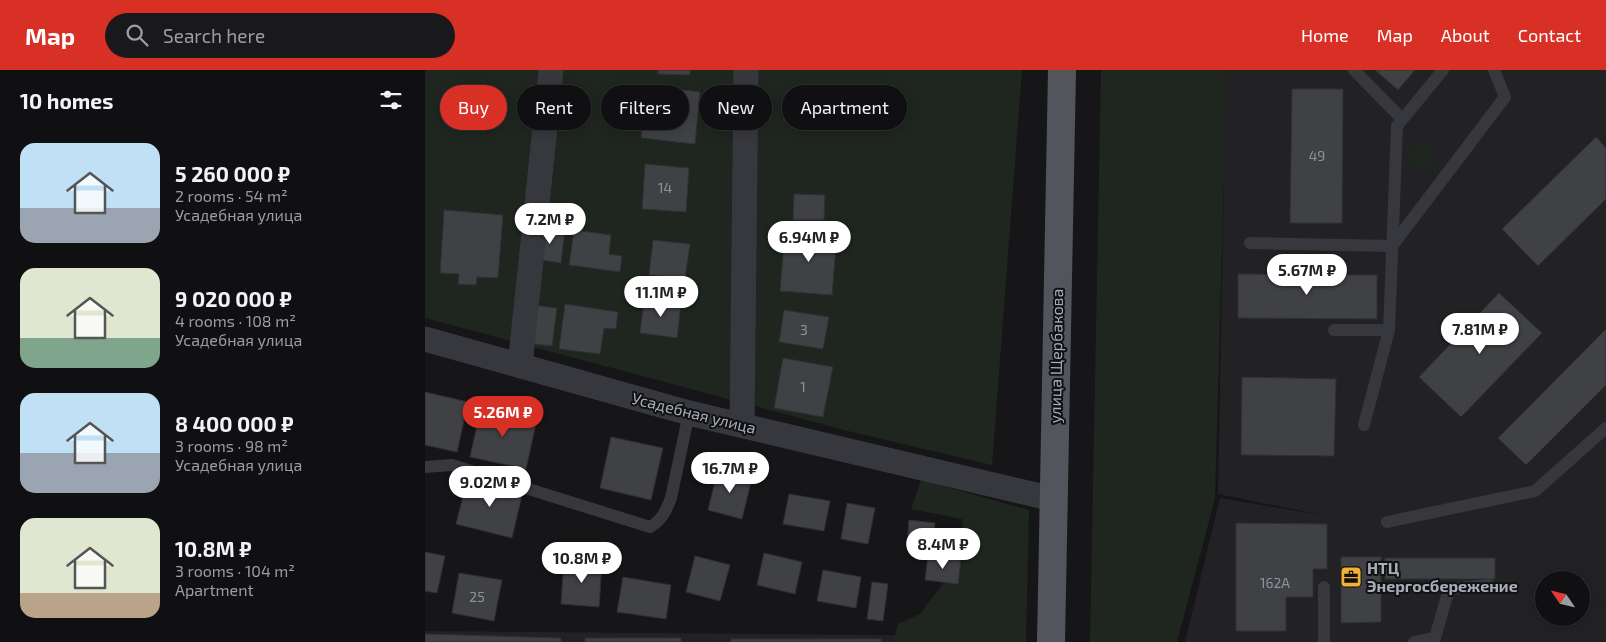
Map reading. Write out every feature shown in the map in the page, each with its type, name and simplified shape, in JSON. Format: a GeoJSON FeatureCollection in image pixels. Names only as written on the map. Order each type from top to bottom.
{"type":"FeatureCollection","features":[{"type":"Feature","properties":{"kind":"main road","name":"улица Щербакова"},"geometry":{"type":"LineString","coordinates":[[1051,642],[1062,70]]}},
{"type":"Feature","properties":{"kind":"street"},"geometry":{"type":"LineString","coordinates":[[520,366],[551,70]]}},
{"type":"Feature","properties":{"kind":"street"},"geometry":{"type":"LineString","coordinates":[[742,425],[746,70]]}},
{"type":"Feature","properties":{"kind":"street","name":"Усадебная улица"},"geometry":{"type":"LineString","coordinates":[[425,339],[689,414],[1053,499]]}},
{"type":"Feature","properties":{"kind":"lane"},"geometry":{"type":"LineString","coordinates":[[1354,70],[1402,119]]}},
{"type":"Feature","properties":{"kind":"lane"},"geometry":{"type":"LineString","coordinates":[[1364,425],[1389,330],[1397,126],[1443,70]]}},
{"type":"Feature","properties":{"kind":"lane"},"geometry":{"type":"LineString","coordinates":[[1392,246],[1505,97],[1494,70]]}},
{"type":"Feature","properties":{"kind":"lane"},"geometry":{"type":"LineString","coordinates":[[1250,243],[1392,246]]}},
{"type":"Feature","properties":{"kind":"lane"},"geometry":{"type":"LineString","coordinates":[[1334,330],[1389,330]]}},
{"type":"Feature","properties":{"kind":"lane"},"geometry":{"type":"LineString","coordinates":[[425,468],[452,465],[650,527],[660,521],[667,510],[689,414]]}},
{"type":"Feature","properties":{"kind":"lane"},"geometry":{"type":"LineString","coordinates":[[1387,522],[1535,491],[1606,429]]}},
{"type":"Feature","properties":{"kind":"lane"},"geometry":{"type":"LineString","coordinates":[[1414,642],[1435,638],[1449,588],[1489,585]]}},
{"type":"Feature","properties":{"kind":"lane"},"geometry":{"type":"LineString","coordinates":[[1324,588],[1324,642]]}},
{"type":"Feature","properties":{"kind":"shaded area"},"geometry":{"type":"Polygon","coordinates":[[[425,70],[1022,70],[992,465],[848,431],[425,318],[425,70]]]}},
{"type":"Feature","properties":{"kind":"shaded area"},"geometry":{"type":"Polygon","coordinates":[[[1101,70],[1227,70],[1215,498],[1177,642],[1090,642],[1101,70]]]}},
{"type":"Feature","properties":{"kind":"shaded area"},"geometry":{"type":"Polygon","coordinates":[[[1226,70],[1606,70],[1606,642],[1185,642],[1220,498],[1327,516],[1218,494],[1226,70]]]}},
{"type":"Feature","properties":{"kind":"shaded area"},"geometry":{"type":"Polygon","coordinates":[[[1423,145],[1432,149],[1436,158],[1432,167],[1423,171],[1414,167],[1410,158],[1414,149],[1423,145]]]}},
{"type":"Feature","properties":{"kind":"shaded area"},"geometry":{"type":"Polygon","coordinates":[[[921,480],[1029,510],[1026,642],[893,642],[898,624],[920,614],[965,554],[962,519],[911,509],[921,480]]]}},
{"type":"Feature","properties":{"kind":"shaded area"},"geometry":{"type":"Polygon","coordinates":[[[425,631],[975,636],[975,642],[425,642],[425,631]]]}},
{"type":"Feature","properties":{"kind":"building"},"geometry":{"type":"Polygon","coordinates":[[[658,70],[690,70],[690,75],[658,74],[658,70]]]}},
{"type":"Feature","properties":{"kind":"building"},"geometry":{"type":"Polygon","coordinates":[[[1375,70],[1415,70],[1398,90],[1375,70]]]}},
{"type":"Feature","properties":{"kind":"building"},"geometry":{"type":"Polygon","coordinates":[[[1292,89],[1343,89],[1342,223],[1290,223],[1292,89]]]}},
{"type":"Feature","properties":{"kind":"building"},"geometry":{"type":"Polygon","coordinates":[[[689,91],[699,92],[695,144],[641,138],[642,130],[689,130],[689,91]]]}},
{"type":"Feature","properties":{"kind":"building"},"geometry":{"type":"Polygon","coordinates":[[[1596,137],[1606,148],[1606,199],[1538,266],[1502,229],[1596,137]]]}},
{"type":"Feature","properties":{"kind":"building"},"geometry":{"type":"Polygon","coordinates":[[[645,164],[689,168],[686,212],[642,209],[645,164]]]}},
{"type":"Feature","properties":{"kind":"building"},"geometry":{"type":"Polygon","coordinates":[[[794,194],[825,195],[824,220],[793,220],[794,194]]]}},
{"type":"Feature","properties":{"kind":"building"},"geometry":{"type":"Polygon","coordinates":[[[444,210],[503,215],[498,278],[477,277],[476,285],[458,284],[459,274],[440,273],[444,210]]]}},
{"type":"Feature","properties":{"kind":"building"},"geometry":{"type":"Polygon","coordinates":[[[540,226],[565,230],[561,263],[535,259],[540,226]]]}},
{"type":"Feature","properties":{"kind":"building"},"geometry":{"type":"Polygon","coordinates":[[[574,230],[611,235],[609,254],[622,256],[620,272],[569,265],[574,230]]]}},
{"type":"Feature","properties":{"kind":"building"},"geometry":{"type":"Polygon","coordinates":[[[785,231],[837,235],[832,295],[780,291],[785,231]]]}},
{"type":"Feature","properties":{"kind":"building"},"geometry":{"type":"Polygon","coordinates":[[[653,240],[690,244],[685,279],[649,275],[653,240]]]}},
{"type":"Feature","properties":{"kind":"building"},"geometry":{"type":"Polygon","coordinates":[[[1238,274],[1377,275],[1377,319],[1238,318],[1238,274]]]}},
{"type":"Feature","properties":{"kind":"building"},"geometry":{"type":"Polygon","coordinates":[[[1499,293],[1542,333],[1461,417],[1419,377],[1499,293]]]}},
{"type":"Feature","properties":{"kind":"building"},"geometry":{"type":"Polygon","coordinates":[[[644,299],[681,304],[677,338],[640,333],[644,299]]]}},
{"type":"Feature","properties":{"kind":"building"},"geometry":{"type":"Polygon","coordinates":[[[565,304],[618,312],[616,329],[604,328],[600,354],[559,349],[565,304]]]}},
{"type":"Feature","properties":{"kind":"building"},"geometry":{"type":"Polygon","coordinates":[[[531,305],[557,308],[552,346],[526,343],[531,305]]]}},
{"type":"Feature","properties":{"kind":"building"},"geometry":{"type":"Polygon","coordinates":[[[784,310],[829,317],[823,349],[779,342],[784,310]]]}},
{"type":"Feature","properties":{"kind":"building"},"geometry":{"type":"Polygon","coordinates":[[[1606,329],[1606,385],[1526,465],[1498,438],[1606,329]]]}},
{"type":"Feature","properties":{"kind":"building"},"geometry":{"type":"Polygon","coordinates":[[[783,358],[833,367],[823,417],[774,408],[783,358]]]}},
{"type":"Feature","properties":{"kind":"building"},"geometry":{"type":"Polygon","coordinates":[[[1242,377],[1336,379],[1334,456],[1241,455],[1242,377]]]}},
{"type":"Feature","properties":{"kind":"building"},"geometry":{"type":"Polygon","coordinates":[[[425,392],[468,402],[457,452],[425,445],[425,392]]]}},
{"type":"Feature","properties":{"kind":"building"},"geometry":{"type":"Polygon","coordinates":[[[481,407],[537,419],[526,469],[470,457],[481,407]]]}},
{"type":"Feature","properties":{"kind":"building"},"geometry":{"type":"Polygon","coordinates":[[[611,437],[663,448],[651,500],[600,488],[611,437]]]}},
{"type":"Feature","properties":{"kind":"building"},"geometry":{"type":"Polygon","coordinates":[[[718,469],[752,478],[742,519],[708,510],[718,469]]]}},
{"type":"Feature","properties":{"kind":"building"},"geometry":{"type":"Polygon","coordinates":[[[468,477],[523,491],[512,538],[456,524],[468,477]]]}},
{"type":"Feature","properties":{"kind":"building"},"geometry":{"type":"Polygon","coordinates":[[[789,494],[830,501],[824,531],[783,524],[789,494]]]}},
{"type":"Feature","properties":{"kind":"building"},"geometry":{"type":"Polygon","coordinates":[[[847,503],[875,508],[868,544],[841,539],[847,503]]]}},
{"type":"Feature","properties":{"kind":"building"},"geometry":{"type":"Polygon","coordinates":[[[909,520],[935,523],[932,548],[907,545],[909,520]]]}},
{"type":"Feature","properties":{"kind":"building"},"geometry":{"type":"Polygon","coordinates":[[[1236,523],[1327,524],[1327,569],[1313,569],[1313,597],[1286,597],[1286,631],[1236,631],[1236,523]]]}},
{"type":"Feature","properties":{"kind":"building"},"geometry":{"type":"Polygon","coordinates":[[[425,552],[445,556],[437,593],[425,591],[425,552]]]}},
{"type":"Feature","properties":{"kind":"building"},"geometry":{"type":"Polygon","coordinates":[[[764,553],[802,562],[795,594],[757,585],[764,553]]]}},
{"type":"Feature","properties":{"kind":"building"},"geometry":{"type":"Polygon","coordinates":[[[928,555],[961,559],[958,584],[925,580],[928,555]]]}},
{"type":"Feature","properties":{"kind":"building"},"geometry":{"type":"Polygon","coordinates":[[[695,556],[730,565],[720,601],[686,592],[695,556]]]}},
{"type":"Feature","properties":{"kind":"building"},"geometry":{"type":"Polygon","coordinates":[[[1341,557],[1381,557],[1381,622],[1341,623],[1341,557]]]}},
{"type":"Feature","properties":{"kind":"building"},"geometry":{"type":"Polygon","coordinates":[[[1385,558],[1495,558],[1495,579],[1385,579],[1385,558]]]}},
{"type":"Feature","properties":{"kind":"building"},"geometry":{"type":"Polygon","coordinates":[[[564,560],[602,563],[599,607],[561,604],[564,560]]]}},
{"type":"Feature","properties":{"kind":"building"},"geometry":{"type":"Polygon","coordinates":[[[823,570],[861,577],[856,608],[817,601],[823,570]]]}},
{"type":"Feature","properties":{"kind":"building"},"geometry":{"type":"Polygon","coordinates":[[[459,573],[502,580],[494,621],[452,613],[459,573]]]}},
{"type":"Feature","properties":{"kind":"building"},"geometry":{"type":"Polygon","coordinates":[[[623,577],[671,585],[666,619],[617,612],[623,577]]]}},
{"type":"Feature","properties":{"kind":"building"},"geometry":{"type":"Polygon","coordinates":[[[872,582],[888,584],[883,621],[867,619],[872,582]]]}},
{"type":"Feature","properties":{"kind":"building"},"geometry":{"type":"Polygon","coordinates":[[[425,634],[561,638],[561,642],[425,642],[425,634]]]}},
{"type":"Feature","properties":{"kind":"building"},"geometry":{"type":"Polygon","coordinates":[[[585,638],[681,638],[681,642],[585,642],[585,638]]]}},
{"type":"Feature","properties":{"kind":"building"},"geometry":{"type":"Polygon","coordinates":[[[731,639],[881,639],[881,642],[731,642],[731,639]]]}},
{"type":"Feature","properties":{"kind":"place","name":"НТЦ Энергосбережение"},"geometry":{"type":"Point","coordinates":[1351,577]}}]}
